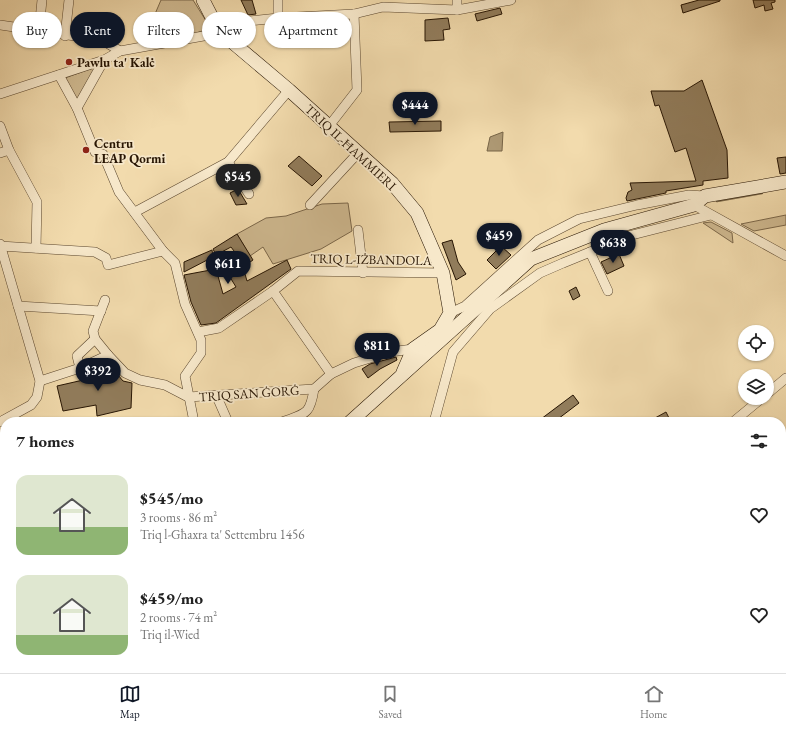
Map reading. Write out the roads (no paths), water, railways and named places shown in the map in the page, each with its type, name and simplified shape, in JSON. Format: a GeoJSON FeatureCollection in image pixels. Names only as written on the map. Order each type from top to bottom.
{"type":"FeatureCollection","features":[{"type":"Feature","properties":{"kind":"street"},"geometry":{"type":"LineString","coordinates":[[41,12],[42,0]]}},
{"type":"Feature","properties":{"kind":"street"},"geometry":{"type":"LineString","coordinates":[[65,36],[69,0]]}},
{"type":"Feature","properties":{"kind":"street"},"geometry":{"type":"LineString","coordinates":[[203,0],[209,12]]}},
{"type":"Feature","properties":{"kind":"street"},"geometry":{"type":"LineString","coordinates":[[278,0],[278,12]]}},
{"type":"Feature","properties":{"kind":"street"},"geometry":{"type":"LineString","coordinates":[[457,0],[457,10]]}},
{"type":"Feature","properties":{"kind":"street"},"geometry":{"type":"LineString","coordinates":[[329,126],[357,90],[354,14],[382,3],[457,10],[511,0]]}},
{"type":"Feature","properties":{"kind":"street"},"geometry":{"type":"LineString","coordinates":[[0,25],[12,27]]}},
{"type":"Feature","properties":{"kind":"street"},"geometry":{"type":"LineString","coordinates":[[62,35],[102,40],[120,51]]}},
{"type":"Feature","properties":{"kind":"street"},"geometry":{"type":"LineString","coordinates":[[0,94],[104,60],[120,51],[202,36]]}},
{"type":"Feature","properties":{"kind":"street","name":"TRIQ IL-ĦAMMIERI"},"geometry":{"type":"LineString","coordinates":[[239,48],[289,90],[392,183],[417,213],[443,273],[450,313]]}},
{"type":"Feature","properties":{"kind":"street"},"geometry":{"type":"LineString","coordinates":[[77,108],[104,60]]}},
{"type":"Feature","properties":{"kind":"street"},"geometry":{"type":"LineString","coordinates":[[59,75],[77,108],[95,152],[103,154],[119,192],[163,251],[175,262],[185,304],[201,340],[201,353],[185,376],[193,417]]}},
{"type":"Feature","properties":{"kind":"street"},"geometry":{"type":"LineString","coordinates":[[135,212],[228,162],[289,90]]}},
{"type":"Feature","properties":{"kind":"street"},"geometry":{"type":"LineString","coordinates":[[0,126],[9,150],[37,202],[36,248]]}},
{"type":"Feature","properties":{"kind":"street"},"geometry":{"type":"LineString","coordinates":[[0,153],[9,150]]}},
{"type":"Feature","properties":{"kind":"street"},"geometry":{"type":"LineString","coordinates":[[310,205],[358,153]]}},
{"type":"Feature","properties":{"kind":"street"},"geometry":{"type":"LineString","coordinates":[[228,162],[249,194]]}},
{"type":"Feature","properties":{"kind":"street"},"geometry":{"type":"LineString","coordinates":[[450,313],[465,306],[538,240],[579,219],[637,205],[689,195],[706,196],[786,182]]}},
{"type":"Feature","properties":{"kind":"street"},"geometry":{"type":"LineString","coordinates":[[356,417],[531,259],[604,230],[694,205],[706,196]]}},
{"type":"Feature","properties":{"kind":"street"},"geometry":{"type":"LineString","coordinates":[[694,205],[786,256]]}},
{"type":"Feature","properties":{"kind":"street"},"geometry":{"type":"LineString","coordinates":[[435,417],[453,352],[490,309],[540,273],[555,266],[632,235],[711,215]]}},
{"type":"Feature","properties":{"kind":"street"},"geometry":{"type":"LineString","coordinates":[[358,230],[363,273]]}},
{"type":"Feature","properties":{"kind":"street"},"geometry":{"type":"LineString","coordinates":[[10,417],[31,405],[37,397],[40,382],[0,245],[95,252],[106,258],[108,265],[163,251]]}},
{"type":"Feature","properties":{"kind":"street"},"geometry":{"type":"LineString","coordinates":[[549,252],[555,266]]}},
{"type":"Feature","properties":{"kind":"street"},"geometry":{"type":"LineString","coordinates":[[590,252],[608,291]]}},
{"type":"Feature","properties":{"kind":"street","name":"TRIQ L-IŻBANDOLA"},"geometry":{"type":"LineString","coordinates":[[198,332],[219,328],[273,291],[298,271],[443,273]]}},
{"type":"Feature","properties":{"kind":"street"},"geometry":{"type":"LineString","coordinates":[[273,291],[331,374]]}},
{"type":"Feature","properties":{"kind":"street"},"geometry":{"type":"LineString","coordinates":[[80,368],[77,356],[95,340],[93,331],[105,300]]}},
{"type":"Feature","properties":{"kind":"street"},"geometry":{"type":"LineString","coordinates":[[18,306],[101,310]]}},
{"type":"Feature","properties":{"kind":"street","name":"TRIQ SAN ĠORĠ"},"geometry":{"type":"LineString","coordinates":[[95,340],[125,373],[140,380],[165,386],[188,397],[217,397],[314,389],[331,374],[354,363],[390,352],[413,349],[440,330],[450,313]]}},
{"type":"Feature","properties":{"kind":"street"},"geometry":{"type":"LineString","coordinates":[[456,327],[466,338]]}},
{"type":"Feature","properties":{"kind":"street","name":"TRIQ SAN ĠORĠ"},"geometry":{"type":"LineString","coordinates":[[400,377],[413,349]]}},
{"type":"Feature","properties":{"kind":"street"},"geometry":{"type":"LineString","coordinates":[[40,382],[80,368],[108,355]]}},
{"type":"Feature","properties":{"kind":"street"},"geometry":{"type":"LineString","coordinates":[[774,388],[786,378]]}},
{"type":"Feature","properties":{"kind":"street"},"geometry":{"type":"LineString","coordinates":[[295,417],[306,413],[311,406],[314,389]]}},
{"type":"Feature","properties":{"kind":"street"},"geometry":{"type":"LineString","coordinates":[[217,397],[226,417]]}},
{"type":"Feature","properties":{"kind":"street"},"geometry":{"type":"LineString","coordinates":[[740,417],[754,405]]}},
{"type":"Feature","properties":{"kind":"waterway"},"geometry":{"type":"LineString","coordinates":[[717,201],[762,193]]}},
{"type":"Feature","properties":{"kind":"place","name":"Pawlu ta' Kalċ"},"geometry":{"type":"Point","coordinates":[69,62]}},
{"type":"Feature","properties":{"kind":"place","name":"Centru LEAP Qormi"},"geometry":{"type":"Point","coordinates":[86,150]}}]}
